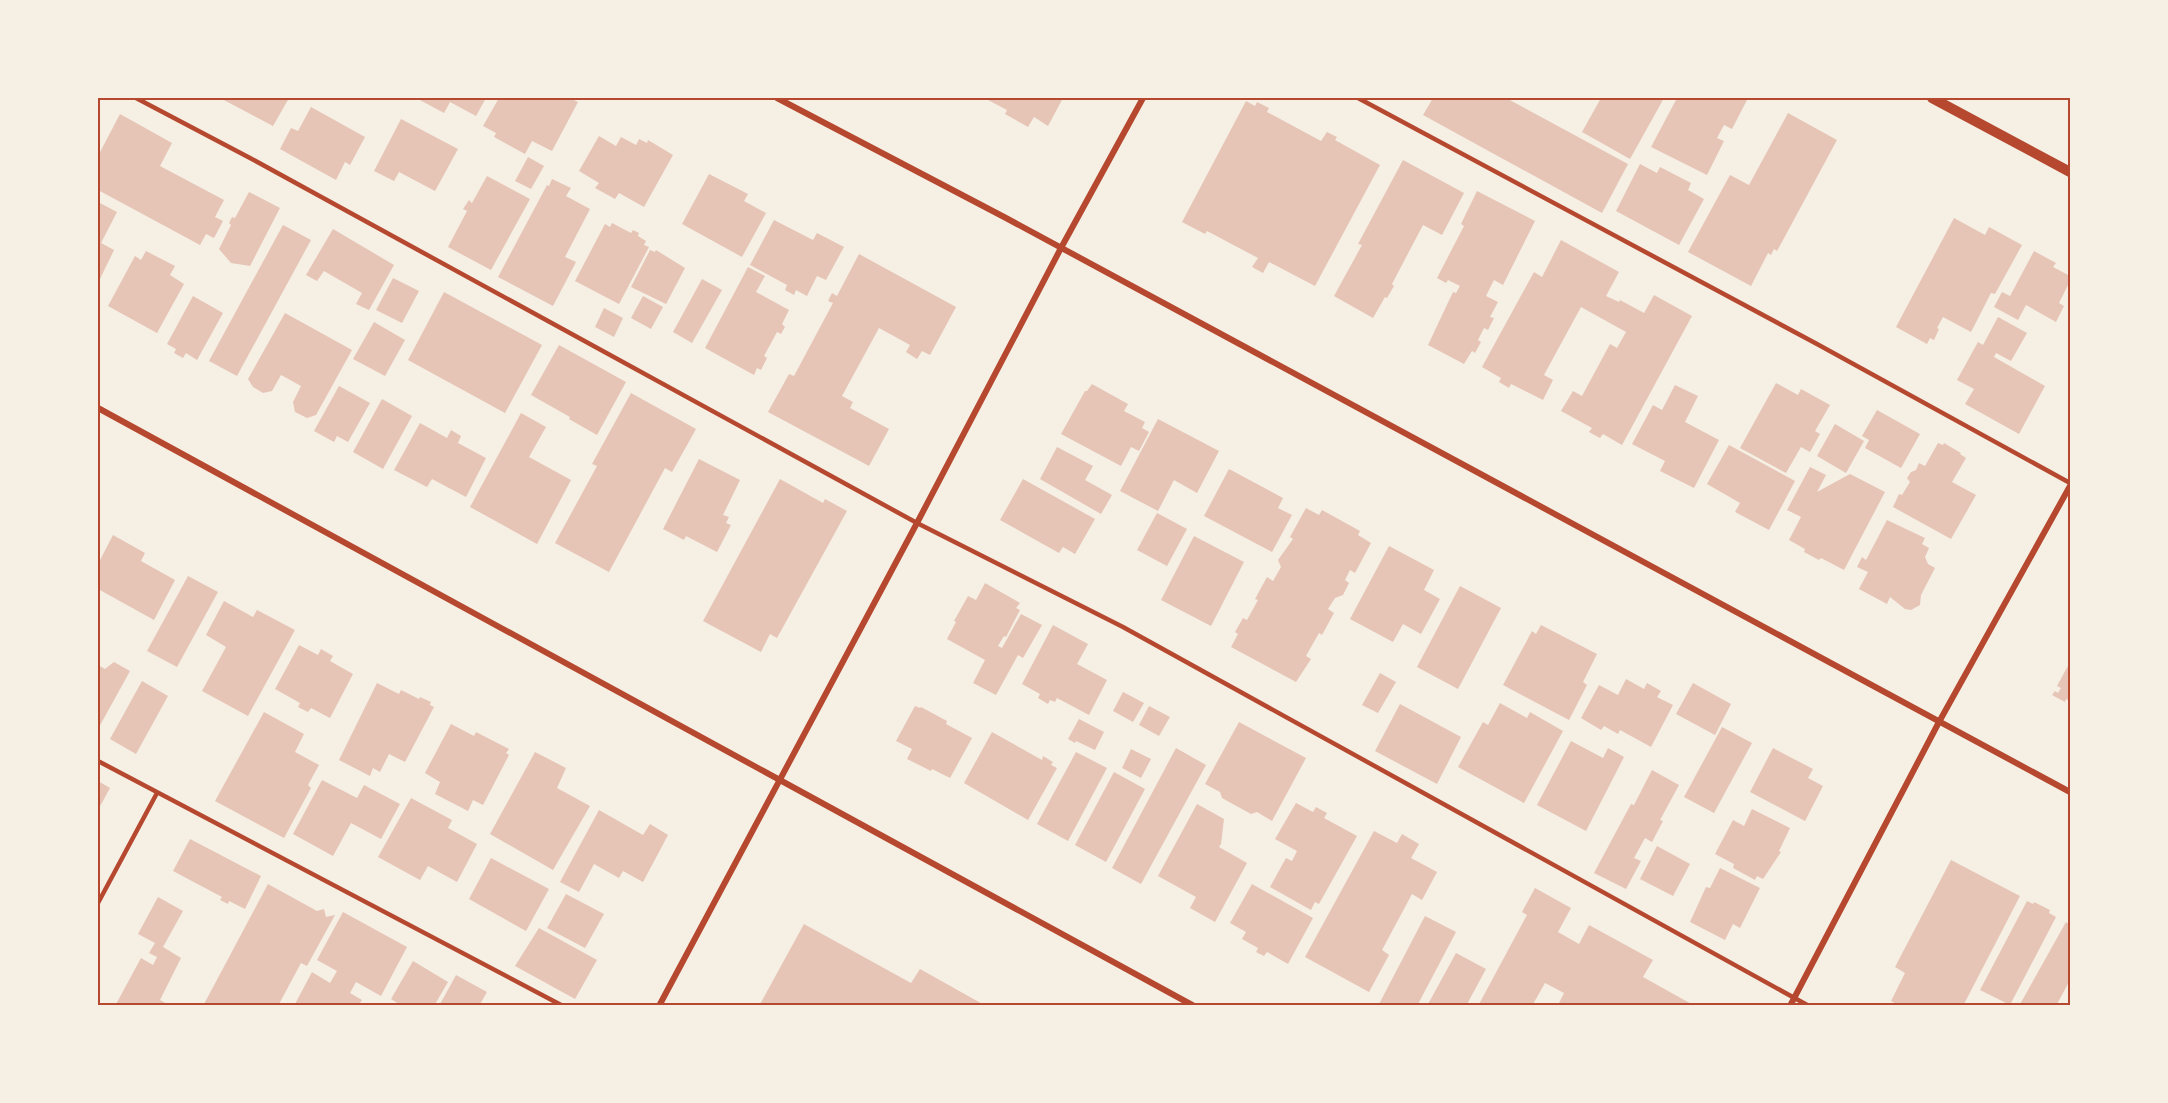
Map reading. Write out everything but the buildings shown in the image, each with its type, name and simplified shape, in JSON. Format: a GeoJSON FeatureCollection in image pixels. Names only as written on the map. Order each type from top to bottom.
{"type":"FeatureCollection","features":[{"type":"Feature","properties":{"kind":"street"},"geometry":{"type":"LineString","coordinates":[[777,98],[1061,248],[2070,792]]}},
{"type":"Feature","properties":{"kind":"street"},"geometry":{"type":"LineString","coordinates":[[659,1005],[1143,98]]}},
{"type":"Feature","properties":{"kind":"street"},"geometry":{"type":"LineString","coordinates":[[1932,98],[2070,172]]}},
{"type":"Feature","properties":{"kind":"street"},"geometry":{"type":"LineString","coordinates":[[98,408],[1194,1005]]}},
{"type":"Feature","properties":{"kind":"street"},"geometry":{"type":"LineString","coordinates":[[1790,1005],[1939,722],[2070,485]]}},
{"type":"Feature","properties":{"kind":"lane"},"geometry":{"type":"LineString","coordinates":[[136,98],[917,523],[1123,627],[1809,1005]]}},
{"type":"Feature","properties":{"kind":"lane"},"geometry":{"type":"LineString","coordinates":[[1358,98],[1817,344],[2070,485]]}},
{"type":"Feature","properties":{"kind":"lane"},"geometry":{"type":"LineString","coordinates":[[98,761],[563,1005]]}},
{"type":"Feature","properties":{"kind":"lane"},"geometry":{"type":"LineString","coordinates":[[98,903],[157,793]]}}]}
